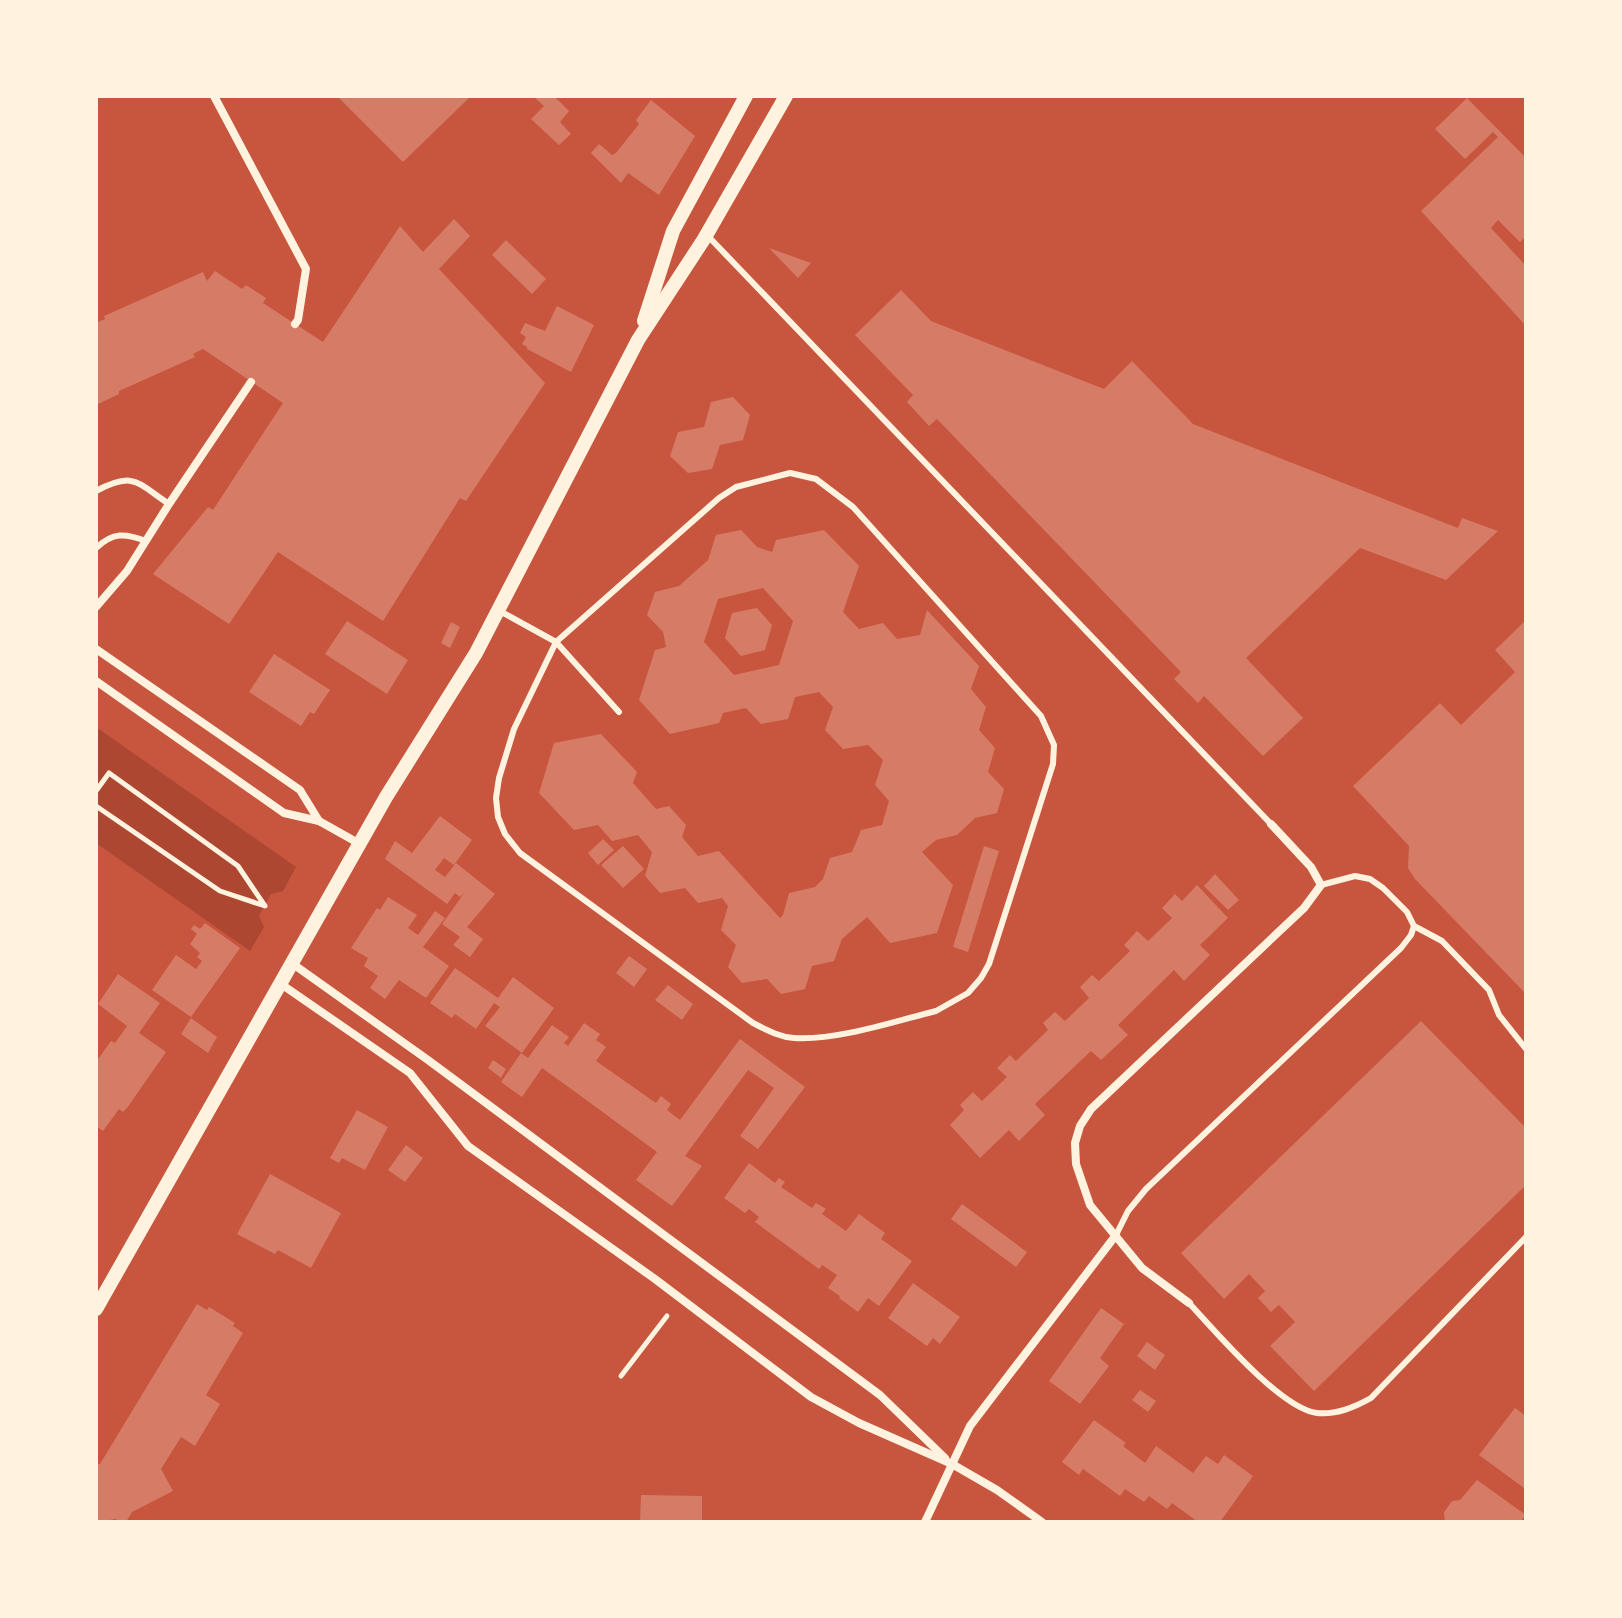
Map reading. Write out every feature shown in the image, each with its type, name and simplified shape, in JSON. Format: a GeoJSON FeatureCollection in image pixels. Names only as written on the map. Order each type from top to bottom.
{"type":"FeatureCollection","features":[{"type":"Feature","properties":{"kind":"street"},"geometry":{"type":"LineString","coordinates":[[214,96],[306,269],[295,324]]}},
{"type":"Feature","properties":{"kind":"street"},"geometry":{"type":"LineString","coordinates":[[638,340],[673,231],[746,96]]}},
{"type":"Feature","properties":{"kind":"street"},"geometry":{"type":"LineString","coordinates":[[96,1309],[360,844],[456,687],[638,340],[707,235],[786,96]]}},
{"type":"Feature","properties":{"kind":"street"},"geometry":{"type":"LineString","coordinates":[[96,607],[127,571],[251,382]]}},
{"type":"Feature","properties":{"kind":"street"},"geometry":{"type":"LineString","coordinates":[[96,649],[300,790],[319,821]]}},
{"type":"Feature","properties":{"kind":"street"},"geometry":{"type":"LineString","coordinates":[[96,681],[284,813],[319,821],[360,844]]}},
{"type":"Feature","properties":{"kind":"street"},"geometry":{"type":"LineString","coordinates":[[1189,1303],[1142,1268],[1090,1205],[1076,1164],[1075,1143],[1080,1126],[1091,1109],[1304,908],[1321,885],[1311,867],[1271,824]]}},
{"type":"Feature","properties":{"kind":"street"},"geometry":{"type":"LineString","coordinates":[[293,964],[428,1060],[880,1395],[952,1464]]}},
{"type":"Feature","properties":{"kind":"street"},"geometry":{"type":"LineString","coordinates":[[281,984],[410,1073],[468,1146],[811,1397],[859,1423],[952,1464],[997,1490],[1042,1522]]}},
{"type":"Feature","properties":{"kind":"street"},"geometry":{"type":"LineString","coordinates":[[925,1522],[970,1426],[1116,1235]]}},
{"type":"Feature","properties":{"kind":"lane"},"geometry":{"type":"LineString","coordinates":[[707,235],[1271,824]]}},
{"type":"Feature","properties":{"kind":"lane"},"geometry":{"type":"LineString","coordinates":[[790,473],[816,479],[830,488],[853,507],[1041,716],[1054,745],[1053,764],[996,944],[981,978],[954,1003],[936,1011],[814,1038],[774,1034],[753,1023],[520,853],[505,834],[498,817],[496,798],[499,778],[514,729],[556,642],[719,498],[736,487],[790,473]]}},
{"type":"Feature","properties":{"kind":"lane"},"geometry":{"type":"LineString","coordinates":[[96,491],[117,480],[130,479],[169,504]]}},
{"type":"Feature","properties":{"kind":"lane"},"geometry":{"type":"LineString","coordinates":[[96,548],[106,538],[120,534],[146,541]]}},
{"type":"Feature","properties":{"kind":"lane"},"geometry":{"type":"LineString","coordinates":[[498,610],[556,642],[619,712]]}},
{"type":"Feature","properties":{"kind":"lane"},"geometry":{"type":"LineString","coordinates":[[1321,885],[1343,877],[1370,879],[1383,888],[1414,926],[1442,941],[1489,990],[1499,1015],[1526,1049]]}},
{"type":"Feature","properties":{"kind":"lane"},"geometry":{"type":"LineString","coordinates":[[1116,1235],[1128,1211],[1146,1189],[1401,948],[1414,926]]}},
{"type":"Feature","properties":{"kind":"lane"},"geometry":{"type":"LineString","coordinates":[[1189,1303],[1277,1391],[1299,1407],[1317,1413],[1335,1412],[1352,1408],[1371,1398],[1526,1237]]}},
{"type":"Feature","properties":{"kind":"path"},"geometry":{"type":"LineString","coordinates":[[96,791],[109,773],[238,866],[265,906],[220,891],[96,806]]}},
{"type":"Feature","properties":{"kind":"path"},"geometry":{"type":"LineString","coordinates":[[621,1376],[680,1299]]}},
{"type":"Feature","properties":{"kind":"shaded area"},"geometry":{"type":"Polygon","coordinates":[[[96,727],[296,867],[283,891],[271,894],[259,916],[264,927],[250,951],[96,843],[96,727]]]}},
{"type":"Feature","properties":{"kind":"building"},"geometry":{"type":"Polygon","coordinates":[[[337,96],[471,96],[403,162],[337,96]]]}},
{"type":"Feature","properties":{"kind":"building"},"geometry":{"type":"Polygon","coordinates":[[[533,96],[554,96],[569,111],[560,122],[571,134],[559,145],[531,119],[544,106],[533,96]]]}},
{"type":"Feature","properties":{"kind":"building"},"geometry":{"type":"Polygon","coordinates":[[[1467,98],[1526,158],[1526,236],[1520,242],[1498,220],[1491,228],[1526,266],[1526,326],[1421,211],[1498,137],[1493,132],[1465,159],[1435,129],[1467,98]]]}},
{"type":"Feature","properties":{"kind":"building"},"geometry":{"type":"Polygon","coordinates":[[[651,100],[695,136],[659,195],[628,173],[621,183],[591,153],[599,144],[612,155],[616,153],[639,124],[636,120],[651,100]]]}},
{"type":"Feature","properties":{"kind":"building"},"geometry":{"type":"Polygon","coordinates":[[[454,219],[470,236],[439,269],[545,383],[466,501],[460,498],[383,621],[278,552],[229,624],[153,574],[208,507],[213,510],[283,403],[203,349],[193,354],[195,357],[119,391],[119,394],[96,405],[96,323],[105,319],[104,316],[203,272],[207,281],[215,271],[242,289],[246,285],[266,298],[263,303],[323,342],[400,226],[423,252],[454,219]]]}},
{"type":"Feature","properties":{"kind":"building"},"geometry":{"type":"Polygon","coordinates":[[[506,240],[546,279],[532,294],[492,255],[506,240]]]}},
{"type":"Feature","properties":{"kind":"building"},"geometry":{"type":"Polygon","coordinates":[[[769,248],[811,263],[798,278],[769,248]]]}},
{"type":"Feature","properties":{"kind":"building"},"geometry":{"type":"Polygon","coordinates":[[[901,290],[931,321],[1104,389],[1132,361],[1193,424],[1458,528],[1462,518],[1498,531],[1446,580],[1360,548],[1246,658],[1303,718],[1263,756],[1204,696],[1198,703],[1174,679],[1181,672],[937,419],[929,426],[907,402],[913,395],[855,335],[901,290]]]}},
{"type":"Feature","properties":{"kind":"building"},"geometry":{"type":"Polygon","coordinates":[[[557,306],[594,325],[571,372],[522,344],[526,337],[520,333],[525,323],[545,331],[557,306]]]}},
{"type":"Feature","properties":{"kind":"building"},"geometry":{"type":"Polygon","coordinates":[[[733,397],[750,415],[743,440],[720,445],[712,469],[688,473],[670,456],[678,432],[704,427],[711,402],[733,397]]]}},
{"type":"Feature","properties":{"kind":"building"},"geometry":{"type":"Polygon","coordinates":[[[741,530],[757,547],[772,552],[776,540],[824,530],[859,566],[843,612],[859,629],[883,623],[897,639],[920,635],[927,610],[979,666],[971,689],[986,707],[979,730],[995,748],[988,772],[1004,789],[997,813],[975,818],[957,835],[936,840],[922,852],[953,885],[937,933],[890,943],[867,917],[842,939],[834,961],[812,966],[805,989],[781,994],[767,979],[742,983],[728,967],[736,945],[721,930],[728,906],[722,898],[698,903],[685,888],[660,893],[645,876],[652,852],[638,835],[612,841],[598,825],[574,830],[539,793],[554,743],[601,734],[637,772],[633,783],[656,809],[669,806],[686,825],[682,837],[698,856],[719,851],[780,918],[789,893],[815,887],[823,879],[830,858],[852,852],[861,830],[882,825],[889,801],[875,785],[883,760],[868,745],[843,749],[825,730],[833,707],[819,692],[795,697],[788,719],[761,724],[746,708],[723,713],[719,723],[670,734],[639,700],[655,650],[666,647],[663,632],[647,615],[655,592],[679,586],[708,560],[716,535],[741,530]],[[763,588],[718,599],[704,642],[734,675],[779,665],[793,621],[763,588]]]}},
{"type":"Feature","properties":{"kind":"building"},"geometry":{"type":"Polygon","coordinates":[[[757,608],[772,625],[765,650],[741,656],[725,638],[732,613],[757,608]]]}},
{"type":"Feature","properties":{"kind":"building"},"geometry":{"type":"Polygon","coordinates":[[[1526,620],[1526,994],[1415,879],[1408,868],[1409,846],[1353,786],[1440,703],[1461,725],[1515,672],[1495,650],[1526,620]]]}},
{"type":"Feature","properties":{"kind":"building"},"geometry":{"type":"Polygon","coordinates":[[[347,621],[408,660],[387,694],[325,654],[347,621]]]}},
{"type":"Feature","properties":{"kind":"building"},"geometry":{"type":"Polygon","coordinates":[[[451,622],[460,627],[450,648],[441,643],[451,622]]]}},
{"type":"Feature","properties":{"kind":"building"},"geometry":{"type":"Polygon","coordinates":[[[274,654],[330,690],[314,714],[310,712],[301,726],[249,692],[274,654]]]}},
{"type":"Feature","properties":{"kind":"building"},"geometry":{"type":"Polygon","coordinates":[[[440,816],[472,840],[454,865],[444,858],[435,870],[445,877],[456,863],[495,894],[467,927],[483,939],[470,957],[453,945],[460,937],[442,924],[465,892],[460,897],[455,893],[447,904],[385,859],[395,841],[412,853],[440,816]]]}},
{"type":"Feature","properties":{"kind":"building"},"geometry":{"type":"Polygon","coordinates":[[[603,839],[614,850],[598,865],[588,853],[603,839]]]}},
{"type":"Feature","properties":{"kind":"building"},"geometry":{"type":"Polygon","coordinates":[[[623,846],[644,869],[623,888],[601,865],[623,846]]]}},
{"type":"Feature","properties":{"kind":"building"},"geometry":{"type":"Polygon","coordinates":[[[984,846],[999,851],[968,952],[953,947],[984,846]]]}},
{"type":"Feature","properties":{"kind":"building"},"geometry":{"type":"Polygon","coordinates":[[[1215,874],[1239,900],[1228,910],[1204,886],[1215,874]]]}},
{"type":"Feature","properties":{"kind":"building"},"geometry":{"type":"Polygon","coordinates":[[[1197,885],[1228,918],[1200,945],[1210,955],[1184,981],[1174,970],[1118,1025],[1128,1035],[1101,1060],[1091,1051],[1035,1104],[1045,1115],[1019,1141],[1009,1130],[980,1158],[950,1125],[964,1110],[960,1105],[973,1092],[982,1101],[1007,1077],[997,1068],[1010,1055],[1016,1061],[1048,1030],[1043,1023],[1055,1012],[1065,1021],[1089,998],[1080,987],[1092,975],[1099,981],[1130,951],[1124,945],[1137,931],[1148,941],[1172,918],[1162,908],[1175,894],[1182,901],[1197,885]]]}},
{"type":"Feature","properties":{"kind":"building"},"geometry":{"type":"Polygon","coordinates":[[[388,897],[417,915],[408,928],[418,935],[435,911],[445,918],[423,947],[449,966],[426,998],[399,980],[385,999],[370,988],[378,976],[364,966],[368,958],[351,948],[377,908],[380,910],[388,897]]]}},
{"type":"Feature","properties":{"kind":"building"},"geometry":{"type":"Polygon","coordinates":[[[205,923],[240,948],[191,1017],[152,990],[176,955],[196,969],[202,961],[197,957],[200,953],[190,944],[197,934],[191,929],[194,925],[200,929],[205,923]]]}},
{"type":"Feature","properties":{"kind":"building"},"geometry":{"type":"Polygon","coordinates":[[[629,956],[647,969],[634,987],[616,973],[629,956]]]}},
{"type":"Feature","properties":{"kind":"building"},"geometry":{"type":"Polygon","coordinates":[[[455,968],[498,998],[513,977],[554,1008],[522,1053],[485,1026],[500,1007],[494,1003],[476,1029],[455,1014],[452,1018],[430,1003],[455,968]]]}},
{"type":"Feature","properties":{"kind":"building"},"geometry":{"type":"Polygon","coordinates":[[[118,974],[160,1003],[139,1033],[166,1052],[127,1108],[123,1112],[119,1109],[103,1131],[96,1126],[96,1062],[127,1026],[98,1004],[118,974]]]}},
{"type":"Feature","properties":{"kind":"building"},"geometry":{"type":"Polygon","coordinates":[[[668,985],[693,1004],[682,1020],[655,1000],[668,985]]]}},
{"type":"Feature","properties":{"kind":"building"},"geometry":{"type":"Polygon","coordinates":[[[191,1018],[217,1037],[208,1053],[181,1034],[191,1018]]]}},
{"type":"Feature","properties":{"kind":"building"},"geometry":{"type":"Polygon","coordinates":[[[1421,1021],[1526,1128],[1526,1185],[1314,1391],[1270,1346],[1295,1322],[1279,1305],[1271,1312],[1258,1298],[1265,1291],[1249,1274],[1224,1299],[1181,1253],[1421,1021]]]}},
{"type":"Feature","properties":{"kind":"building"},"geometry":{"type":"Polygon","coordinates":[[[584,1023],[600,1034],[596,1040],[606,1047],[596,1061],[656,1103],[661,1096],[671,1104],[667,1110],[680,1120],[740,1039],[805,1087],[758,1149],[740,1136],[774,1088],[748,1070],[685,1156],[702,1166],[672,1206],[636,1180],[657,1152],[574,1091],[542,1068],[522,1097],[501,1082],[521,1053],[528,1058],[552,1025],[569,1037],[564,1043],[568,1046],[584,1023]]]}},
{"type":"Feature","properties":{"kind":"building"},"geometry":{"type":"Polygon","coordinates":[[[493,1060],[506,1069],[501,1078],[488,1068],[493,1060]]]}},
{"type":"Feature","properties":{"kind":"building"},"geometry":{"type":"Polygon","coordinates":[[[357,1110],[388,1127],[365,1170],[342,1158],[339,1163],[330,1158],[357,1110]]]}},
{"type":"Feature","properties":{"kind":"building"},"geometry":{"type":"Polygon","coordinates":[[[406,1145],[423,1158],[405,1182],[388,1170],[406,1145]]]}},
{"type":"Feature","properties":{"kind":"building"},"geometry":{"type":"Polygon","coordinates":[[[749,1163],[775,1183],[779,1178],[785,1182],[781,1187],[812,1208],[816,1203],[826,1209],[822,1214],[846,1231],[859,1214],[885,1233],[881,1239],[912,1261],[879,1306],[868,1298],[858,1312],[828,1288],[837,1275],[822,1265],[819,1269],[755,1222],[759,1217],[749,1209],[745,1213],[724,1198],[749,1163]]]}},
{"type":"Feature","properties":{"kind":"building"},"geometry":{"type":"Polygon","coordinates":[[[270,1174],[341,1213],[311,1268],[278,1250],[275,1254],[237,1234],[270,1174]]]}},
{"type":"Feature","properties":{"kind":"building"},"geometry":{"type":"Polygon","coordinates":[[[962,1204],[1027,1252],[1016,1267],[951,1219],[962,1204]]]}},
{"type":"Feature","properties":{"kind":"building"},"geometry":{"type":"Polygon","coordinates":[[[913,1283],[960,1317],[940,1344],[933,1338],[927,1346],[888,1318],[913,1283]]]}},
{"type":"Feature","properties":{"kind":"building"},"geometry":{"type":"Polygon","coordinates":[[[197,1304],[207,1310],[209,1307],[235,1323],[233,1326],[243,1333],[206,1395],[220,1404],[195,1446],[181,1437],[161,1469],[173,1491],[132,1512],[126,1522],[117,1522],[116,1519],[96,1522],[96,1465],[100,1464],[197,1304]]]}},
{"type":"Feature","properties":{"kind":"building"},"geometry":{"type":"Polygon","coordinates":[[[1101,1308],[1124,1324],[1100,1358],[1109,1366],[1080,1404],[1049,1381],[1101,1308]]]}},
{"type":"Feature","properties":{"kind":"building"},"geometry":{"type":"Polygon","coordinates":[[[1147,1342],[1165,1355],[1155,1370],[1137,1356],[1147,1342]]]}},
{"type":"Feature","properties":{"kind":"building"},"geometry":{"type":"Polygon","coordinates":[[[1140,1390],[1156,1401],[1148,1412],[1132,1400],[1140,1390]]]}},
{"type":"Feature","properties":{"kind":"building"},"geometry":{"type":"Polygon","coordinates":[[[1515,1408],[1526,1416],[1524,1488],[1479,1455],[1515,1408]]]}},
{"type":"Feature","properties":{"kind":"building"},"geometry":{"type":"Polygon","coordinates":[[[1094,1420],[1126,1443],[1123,1446],[1145,1463],[1156,1446],[1193,1473],[1206,1456],[1218,1464],[1224,1455],[1253,1476],[1220,1522],[1198,1522],[1172,1503],[1167,1509],[1149,1496],[1144,1502],[1125,1489],[1120,1496],[1083,1469],[1079,1475],[1062,1462],[1094,1420]]]}},
{"type":"Feature","properties":{"kind":"building"},"geometry":{"type":"Polygon","coordinates":[[[1477,1480],[1526,1515],[1520,1522],[1445,1522],[1444,1512],[1452,1501],[1460,1500],[1477,1480]]]}},
{"type":"Feature","properties":{"kind":"building"},"geometry":{"type":"Polygon","coordinates":[[[641,1495],[702,1496],[702,1522],[640,1522],[641,1495]]]}}]}
